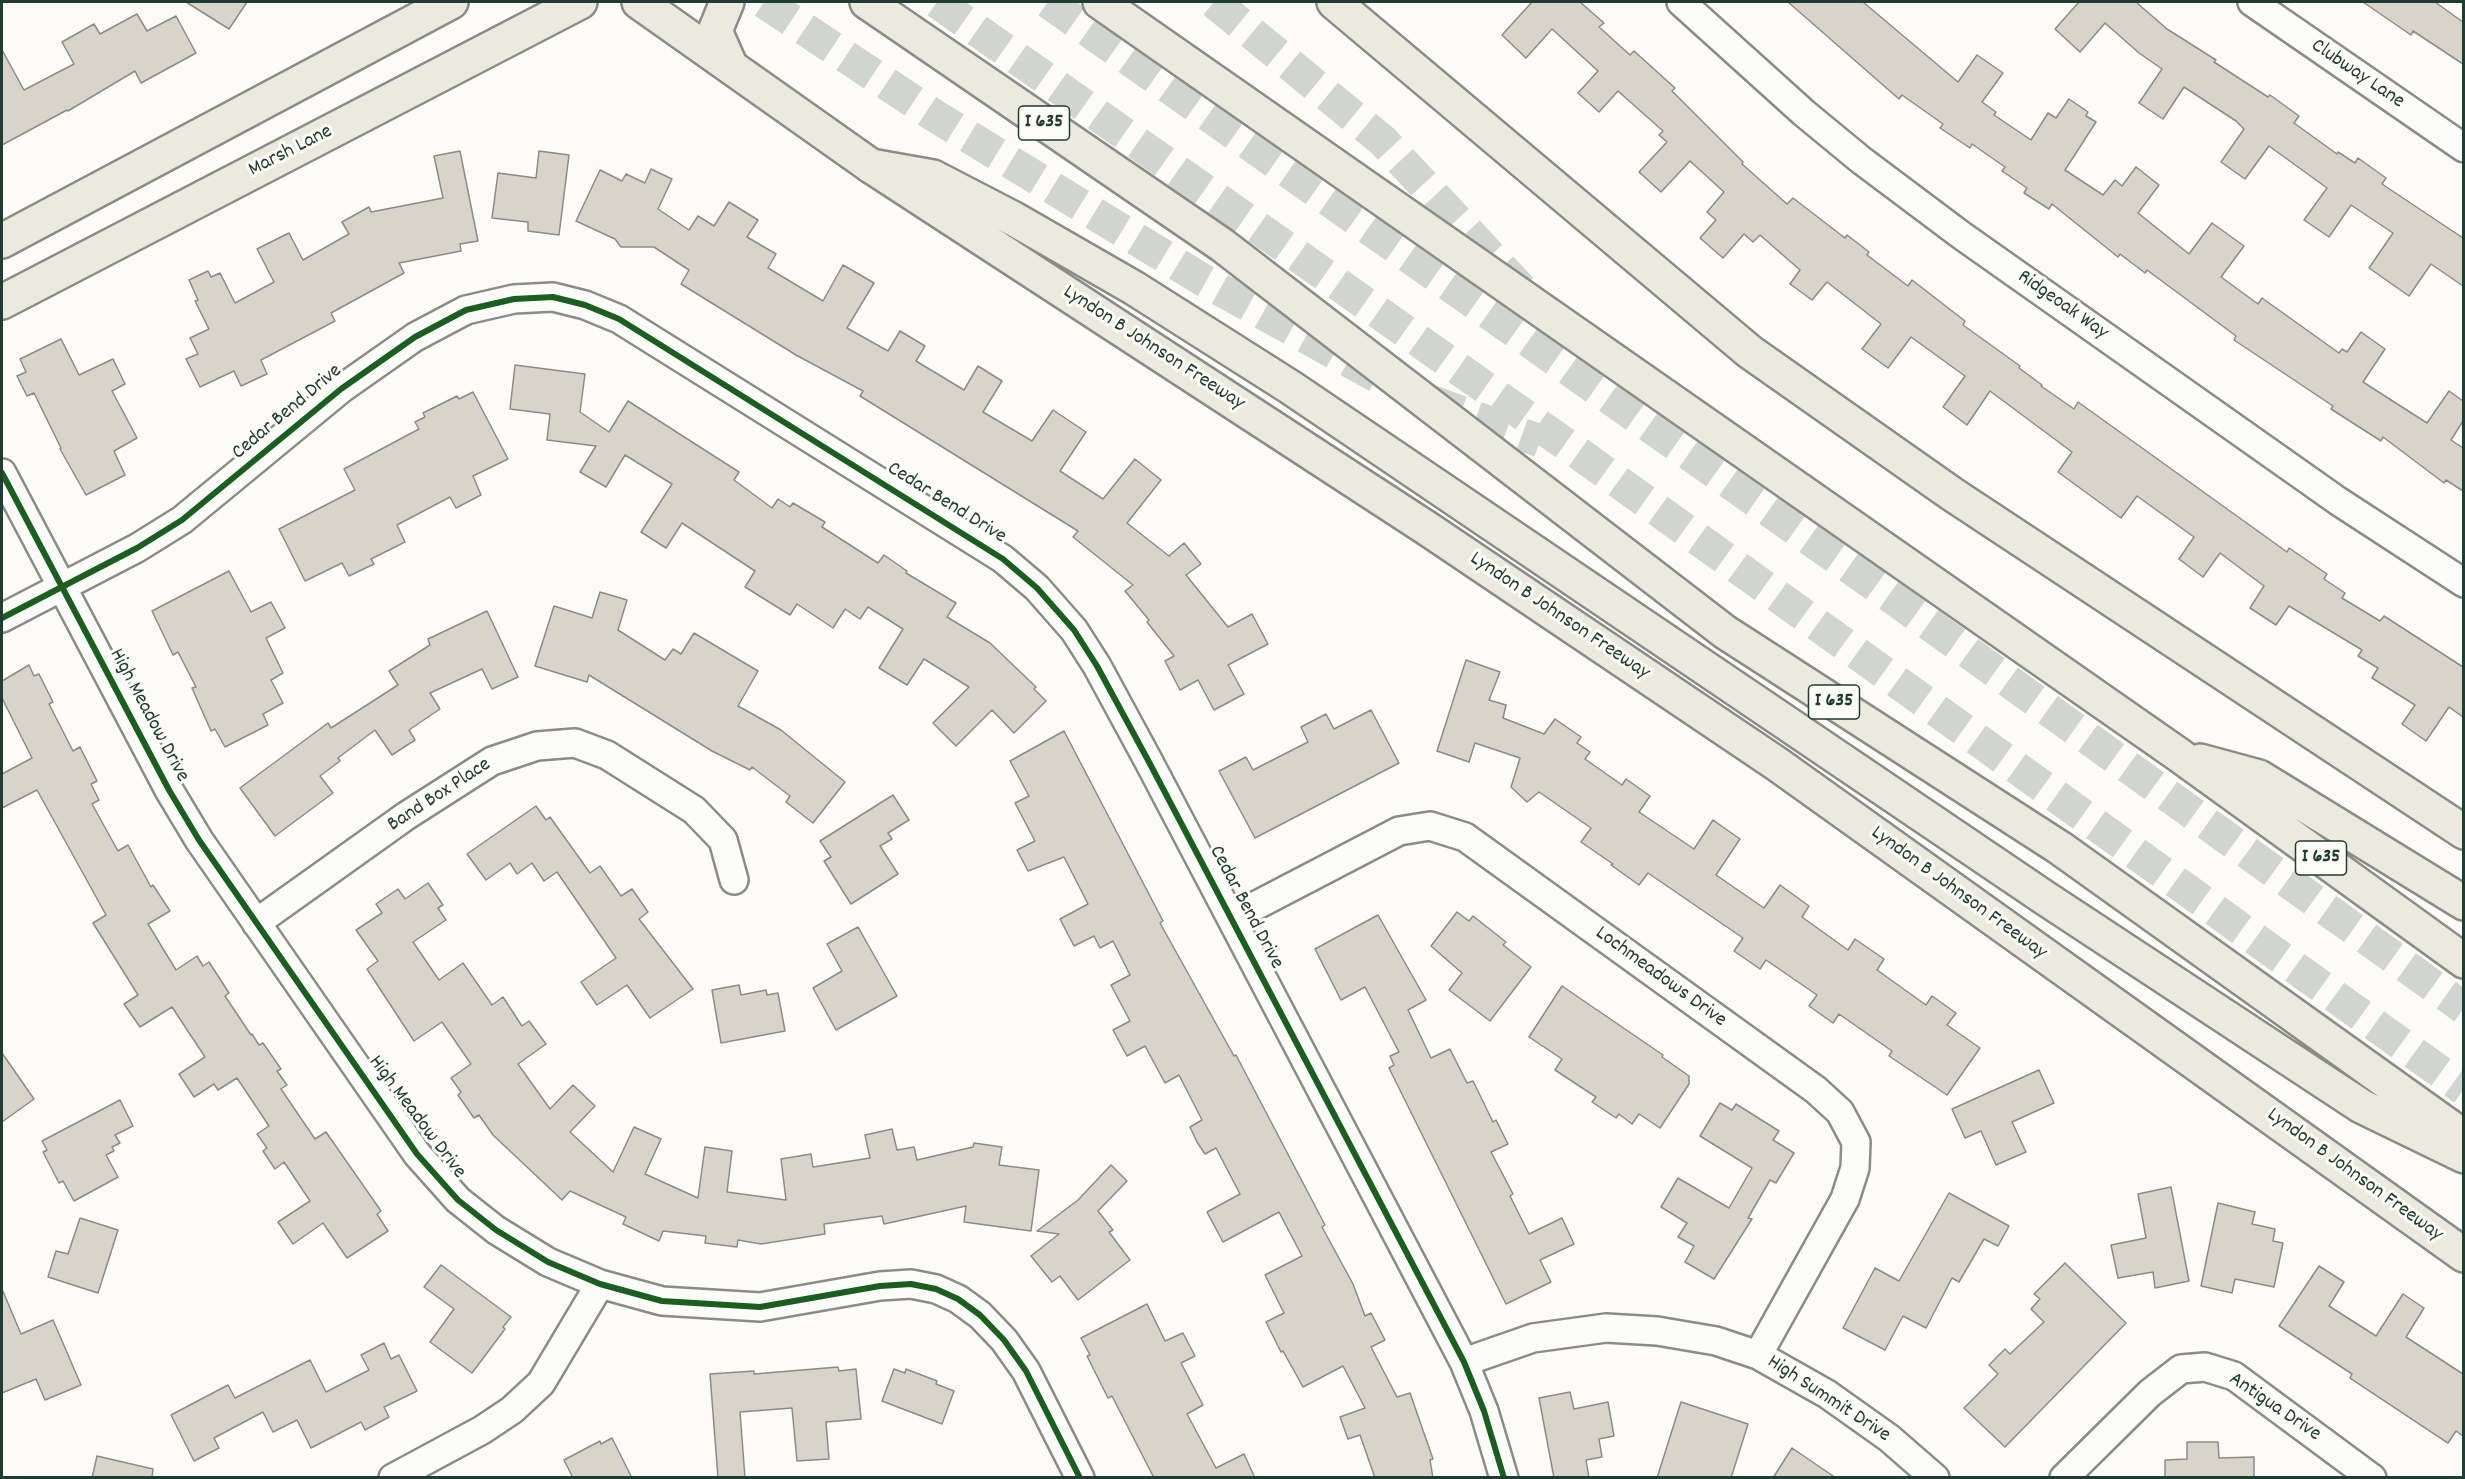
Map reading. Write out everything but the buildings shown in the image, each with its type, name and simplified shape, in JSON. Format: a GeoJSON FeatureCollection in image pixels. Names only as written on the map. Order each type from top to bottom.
{"type":"FeatureCollection","features":[{"type":"Feature","properties":{"kind":"main road"},"geometry":{"type":"LineString","coordinates":[[2,241],[451,2]]}},
{"type":"Feature","properties":{"kind":"main road","name":"Marsh Lane"},"geometry":{"type":"LineString","coordinates":[[2,302],[580,2]]}},
{"type":"Feature","properties":{"kind":"main road","name":"Lyndon B Johnson Freeway"},"geometry":{"type":"LineString","coordinates":[[639,2],[871,166],[1428,529],[1767,758],[2463,1255]]}},
{"type":"Feature","properties":{"kind":"main road","name":"I 635"},"geometry":{"type":"LineString","coordinates":[[867,2],[1222,246],[1725,632],[2060,848],[2463,1137]]}},
{"type":"Feature","properties":{"kind":"main road","name":"I 635"},"geometry":{"type":"LineString","coordinates":[[1100,2],[2179,755],[2463,961]]}},
{"type":"Feature","properties":{"kind":"main road"},"geometry":{"type":"LineString","coordinates":[[1334,2],[1750,352],[1952,494],[2463,832]]}},
{"type":"Feature","properties":{"kind":"main road"},"geometry":{"type":"LineString","coordinates":[[725,3],[715,31],[731,67]]}},
{"type":"Feature","properties":{"kind":"main road"},"geometry":{"type":"LineString","coordinates":[[871,166],[933,177],[1014,219],[1134,288],[1290,387],[2045,898],[2351,1100],[2463,1156]]}},
{"type":"Feature","properties":{"kind":"main road"},"geometry":{"type":"LineString","coordinates":[[2179,755],[2259,777],[2463,903]]}},
{"type":"Feature","properties":{"kind":"street","name":"Ridgeoak Way"},"geometry":{"type":"LineString","coordinates":[[1681,2],[1812,120],[1943,221],[2338,501],[2463,583]]}},
{"type":"Feature","properties":{"kind":"street","name":"Clubway Lane"},"geometry":{"type":"LineString","coordinates":[[2252,2],[2463,148]]}},
{"type":"Feature","properties":{"kind":"street","name":"Cedar Bend Drive"},"geometry":{"type":"LineString","coordinates":[[2,618],[137,548],[182,520],[224,488],[341,388],[415,337],[466,309],[514,298],[553,297],[585,305],[619,319],[993,553],[1037,588],[1074,630],[1097,666],[1232,918],[1464,1362],[1484,1411],[1504,1478]]}},
{"type":"Feature","properties":{"kind":"street","name":"High Meadow Drive"},"geometry":{"type":"LineString","coordinates":[[2,473],[169,790],[199,840],[417,1154],[458,1200],[496,1230],[548,1262],[600,1284],[662,1301],[759,1306],[880,1286],[911,1284],[936,1289],[958,1299],[980,1316],[1004,1340],[1026,1371],[1080,1478]]}},
{"type":"Feature","properties":{"kind":"street","name":"Band Box Place"},"geometry":{"type":"LineString","coordinates":[[256,923],[406,816],[492,761],[546,745],[575,743],[607,755],[694,810],[723,840],[734,880]]}},
{"type":"Feature","properties":{"kind":"street","name":"Lochmeadows Drive"},"geometry":{"type":"LineString","coordinates":[[1232,918],[1399,831],[1430,826],[1465,837],[1816,1090],[1840,1112],[1856,1142],[1855,1168],[1845,1199],[1758,1355]]}},
{"type":"Feature","properties":{"kind":"street"},"geometry":{"type":"LineString","coordinates":[[393,1478],[482,1430],[512,1410],[541,1383],[600,1284]]}},
{"type":"Feature","properties":{"kind":"street","name":"High Summit Drive"},"geometry":{"type":"LineString","coordinates":[[1464,1362],[1533,1338],[1606,1328],[1657,1331],[1716,1341],[1758,1355],[1827,1394],[1889,1438],[1935,1478]]}},
{"type":"Feature","properties":{"kind":"street","name":"Antigua Drive"},"geometry":{"type":"LineString","coordinates":[[2064,1478],[2150,1393],[2181,1369],[2205,1367],[2234,1376],[2372,1478]]}},
{"type":"Feature","properties":{"kind":"tunnel"},"geometry":{"type":"LineString","coordinates":[[764,2],[935,116],[1203,280],[1378,377]]}},
{"type":"Feature","properties":{"kind":"tunnel"},"geometry":{"type":"LineString","coordinates":[[937,2],[1581,455],[2464,1089]]}},
{"type":"Feature","properties":{"kind":"tunnel"},"geometry":{"type":"LineString","coordinates":[[1048,2],[1869,581],[2464,1008]]}},
{"type":"Feature","properties":{"kind":"tunnel"},"geometry":{"type":"LineString","coordinates":[[1214,2],[1383,141],[1521,289]]}},
{"type":"Feature","properties":{"kind":"tunnel"},"geometry":{"type":"LineString","coordinates":[[1430,401],[1540,441]]}},
{"type":"Feature","properties":{"kind":"cycle path"},"geometry":{"type":"LineString","coordinates":[[2,618],[137,548],[182,520],[341,389],[415,337],[466,310],[514,299],[553,297],[585,305],[619,319],[1003,559],[1037,588],[1074,630],[1097,666],[1149,762],[1464,1362],[1484,1411],[1504,1478]]}},
{"type":"Feature","properties":{"kind":"cycle path"},"geometry":{"type":"LineString","coordinates":[[2,473],[169,790],[199,840],[417,1154],[458,1200],[496,1230],[548,1262],[600,1284],[662,1301],[760,1307],[880,1286],[911,1284],[936,1289],[958,1299],[980,1315],[1004,1340],[1026,1371],[1080,1478]]}}]}
